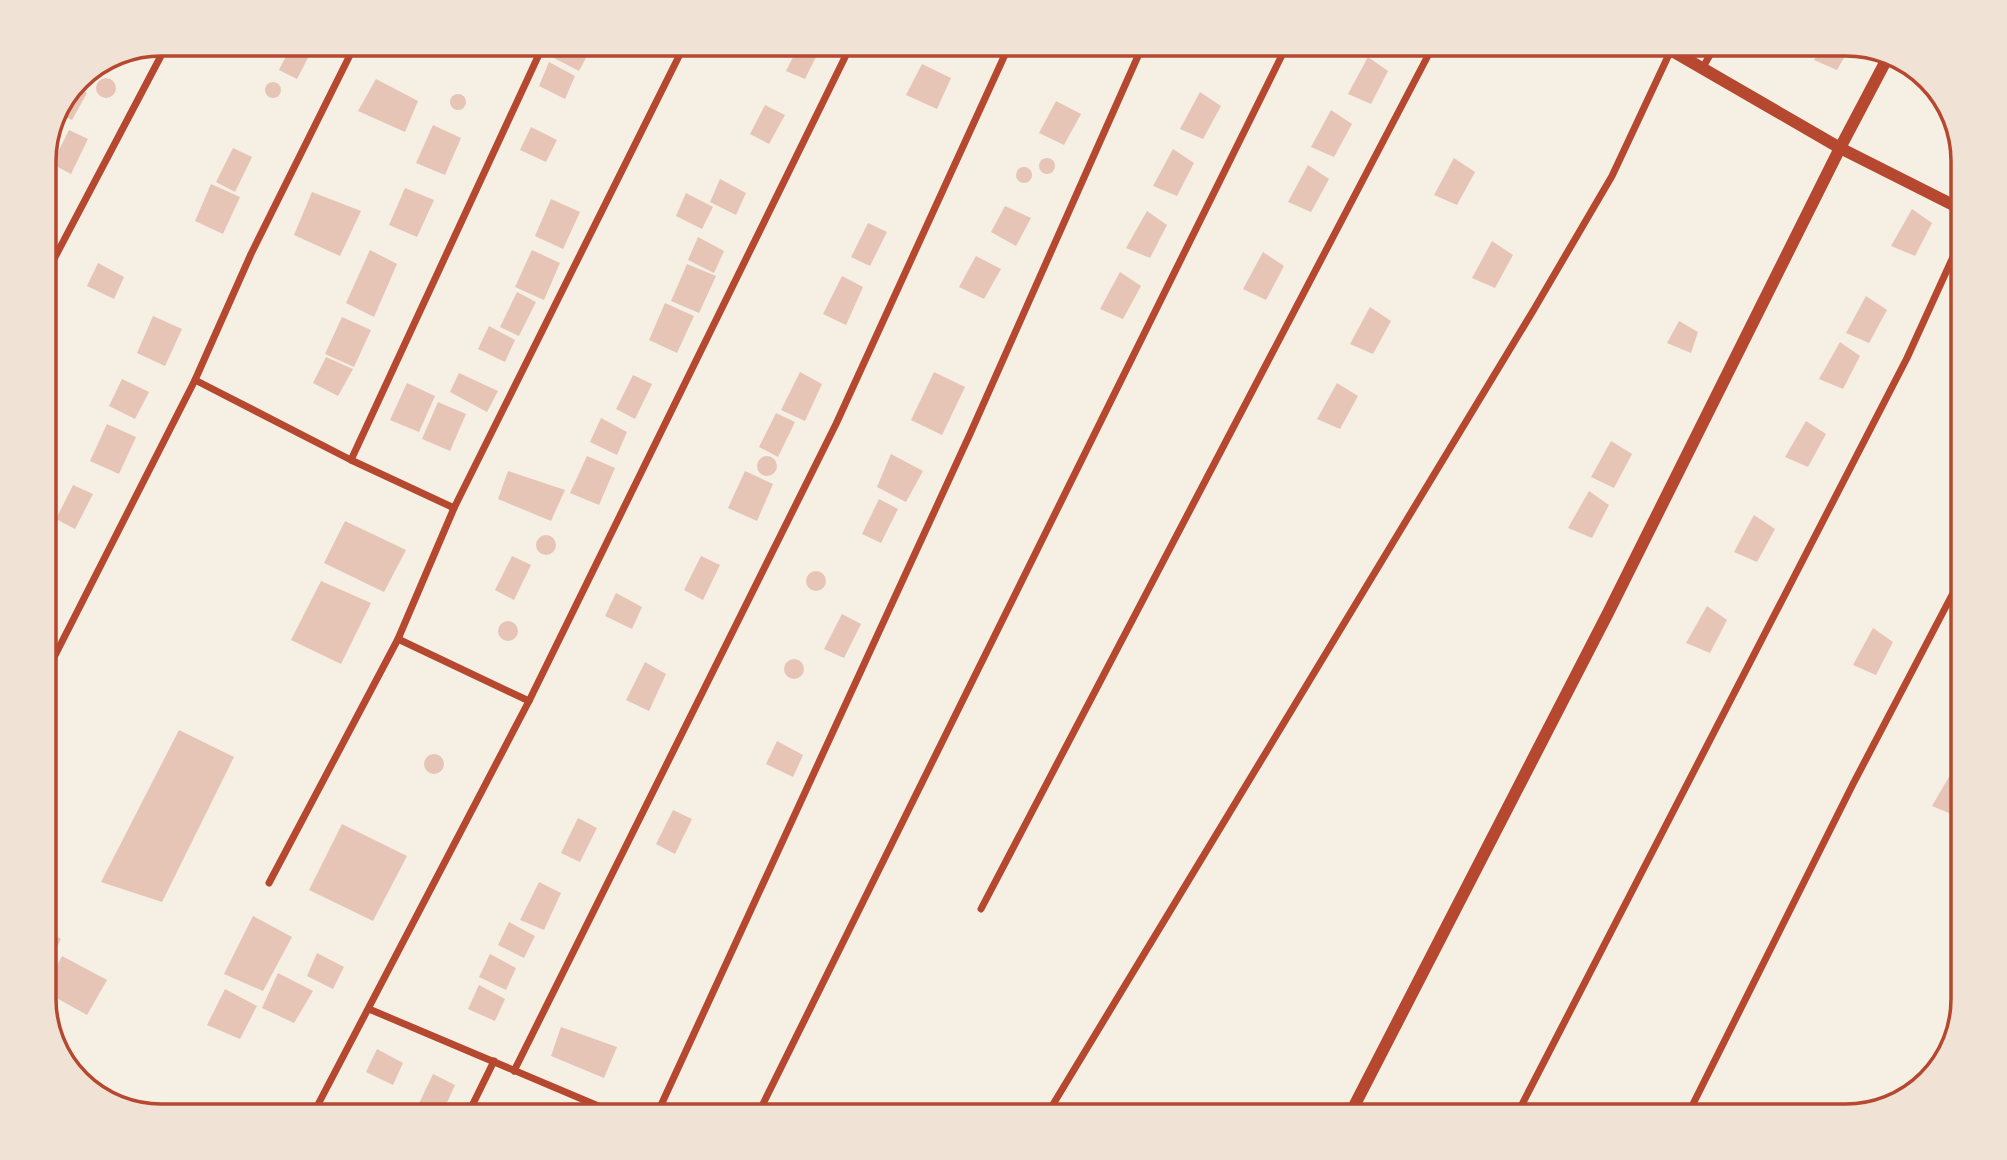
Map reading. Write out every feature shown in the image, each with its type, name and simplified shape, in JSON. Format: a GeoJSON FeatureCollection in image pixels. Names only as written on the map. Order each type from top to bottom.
{"type":"FeatureCollection","features":[{"type":"Feature","properties":{"kind":"street"},"geometry":{"type":"LineString","coordinates":[[56,255],[161,56]]}},
{"type":"Feature","properties":{"kind":"street"},"geometry":{"type":"LineString","coordinates":[[56,653],[195,380],[251,254],[350,56]]}},
{"type":"Feature","properties":{"kind":"street"},"geometry":{"type":"LineString","coordinates":[[351,460],[538,56]]}},
{"type":"Feature","properties":{"kind":"street"},"geometry":{"type":"LineString","coordinates":[[269,883],[398,639],[454,508],[679,56]]}},
{"type":"Feature","properties":{"kind":"street"},"geometry":{"type":"LineString","coordinates":[[319,1104],[529,701],[846,56]]}},
{"type":"Feature","properties":{"kind":"street"},"geometry":{"type":"LineString","coordinates":[[514,1071],[836,424],[1004,56]]}},
{"type":"Feature","properties":{"kind":"street"},"geometry":{"type":"LineString","coordinates":[[662,1104],[970,434],[1138,56]]}},
{"type":"Feature","properties":{"kind":"street"},"geometry":{"type":"LineString","coordinates":[[763,1104],[1282,56]]}},
{"type":"Feature","properties":{"kind":"street"},"geometry":{"type":"LineString","coordinates":[[981,909],[1428,56]]}},
{"type":"Feature","properties":{"kind":"street"},"geometry":{"type":"LineString","coordinates":[[1053,1104],[1612,176],[1662,56]]}},
{"type":"Feature","properties":{"kind":"street"},"geometry":{"type":"LineString","coordinates":[[1681,56],[1840,149],[1951,204]]}},
{"type":"Feature","properties":{"kind":"street"},"geometry":{"type":"LineString","coordinates":[[1702,69],[1709,56]]}},
{"type":"Feature","properties":{"kind":"street"},"geometry":{"type":"LineString","coordinates":[[1355,1104],[1608,613],[1885,64]]}},
{"type":"Feature","properties":{"kind":"street"},"geometry":{"type":"LineString","coordinates":[[1522,1104],[1907,358],[1951,261]]}},
{"type":"Feature","properties":{"kind":"street"},"geometry":{"type":"LineString","coordinates":[[195,380],[351,460],[454,508]]}},
{"type":"Feature","properties":{"kind":"street"},"geometry":{"type":"LineString","coordinates":[[1693,1104],[1853,784],[1951,597]]}},
{"type":"Feature","properties":{"kind":"street"},"geometry":{"type":"LineString","coordinates":[[398,639],[529,701]]}},
{"type":"Feature","properties":{"kind":"street"},"geometry":{"type":"LineString","coordinates":[[369,1009],[593,1104]]}},
{"type":"Feature","properties":{"kind":"street"},"geometry":{"type":"LineString","coordinates":[[473,1104],[494,1061]]}},
{"type":"Feature","properties":{"kind":"building"},"geometry":{"type":"Polygon","coordinates":[[[286,56],[309,56],[297,79],[279,70],[286,56]]]}},
{"type":"Feature","properties":{"kind":"building"},"geometry":{"type":"Polygon","coordinates":[[[555,56],[587,56],[579,71],[554,58],[555,56]]]}},
{"type":"Feature","properties":{"kind":"building"},"geometry":{"type":"Polygon","coordinates":[[[794,56],[816,56],[805,79],[786,71],[794,56]]]}},
{"type":"Feature","properties":{"kind":"building"},"geometry":{"type":"Polygon","coordinates":[[[1816,56],[1845,56],[1837,70],[1814,60],[1816,56]]]}},
{"type":"Feature","properties":{"kind":"building"},"geometry":{"type":"Polygon","coordinates":[[[1368,57],[1388,71],[1371,104],[1348,94],[1368,57]]]}},
{"type":"Feature","properties":{"kind":"building"},"geometry":{"type":"Polygon","coordinates":[[[549,62],[575,76],[565,99],[539,86],[549,62]]]}},
{"type":"Feature","properties":{"kind":"building"},"geometry":{"type":"Polygon","coordinates":[[[922,64],[951,78],[937,109],[906,95],[922,64]]]}},
{"type":"Feature","properties":{"kind":"building"},"geometry":{"type":"Polygon","coordinates":[[[106,78],[113,81],[116,88],[113,95],[106,98],[99,95],[96,88],[99,81],[106,78]]]}},
{"type":"Feature","properties":{"kind":"building"},"geometry":{"type":"Polygon","coordinates":[[[376,79],[418,101],[405,132],[358,111],[376,79]]]}},
{"type":"Feature","properties":{"kind":"building"},"geometry":{"type":"Polygon","coordinates":[[[270,82],[276,82],[281,90],[279,96],[270,98],[265,93],[265,87],[270,82]]]}},
{"type":"Feature","properties":{"kind":"building"},"geometry":{"type":"Polygon","coordinates":[[[83,91],[87,93],[72,120],[66,117],[67,114],[83,91]]]}},
{"type":"Feature","properties":{"kind":"building"},"geometry":{"type":"Polygon","coordinates":[[[1200,92],[1221,106],[1203,139],[1180,129],[1200,92]]]}},
{"type":"Feature","properties":{"kind":"building"},"geometry":{"type":"Polygon","coordinates":[[[455,94],[461,94],[466,102],[464,108],[455,110],[450,105],[450,99],[455,94]]]}},
{"type":"Feature","properties":{"kind":"building"},"geometry":{"type":"Polygon","coordinates":[[[1056,101],[1081,114],[1064,145],[1039,133],[1056,101]]]}},
{"type":"Feature","properties":{"kind":"building"},"geometry":{"type":"Polygon","coordinates":[[[765,105],[785,115],[769,144],[750,134],[765,105]]]}},
{"type":"Feature","properties":{"kind":"building"},"geometry":{"type":"Polygon","coordinates":[[[1331,110],[1352,124],[1334,157],[1311,147],[1331,110]]]}},
{"type":"Feature","properties":{"kind":"building"},"geometry":{"type":"Polygon","coordinates":[[[433,125],[461,138],[445,175],[416,163],[433,125]]]}},
{"type":"Feature","properties":{"kind":"building"},"geometry":{"type":"Polygon","coordinates":[[[531,127],[557,140],[546,162],[520,150],[531,127]]]}},
{"type":"Feature","properties":{"kind":"building"},"geometry":{"type":"Polygon","coordinates":[[[69,130],[88,139],[71,174],[56,166],[56,156],[69,130]]]}},
{"type":"Feature","properties":{"kind":"building"},"geometry":{"type":"Polygon","coordinates":[[[233,148],[252,157],[235,192],[216,182],[233,148]]]}},
{"type":"Feature","properties":{"kind":"building"},"geometry":{"type":"Polygon","coordinates":[[[1173,149],[1194,163],[1177,196],[1153,186],[1173,149]]]}},
{"type":"Feature","properties":{"kind":"building"},"geometry":{"type":"Polygon","coordinates":[[[1044,158],[1050,158],[1055,166],[1053,172],[1044,174],[1039,169],[1039,163],[1044,158]]]}},
{"type":"Feature","properties":{"kind":"building"},"geometry":{"type":"Polygon","coordinates":[[[1454,158],[1475,172],[1457,205],[1434,195],[1454,158]]]}},
{"type":"Feature","properties":{"kind":"building"},"geometry":{"type":"Polygon","coordinates":[[[1308,165],[1329,179],[1311,212],[1288,202],[1308,165]]]}},
{"type":"Feature","properties":{"kind":"building"},"geometry":{"type":"Polygon","coordinates":[[[1021,167],[1027,167],[1032,175],[1030,181],[1021,183],[1016,178],[1016,172],[1021,167]]]}},
{"type":"Feature","properties":{"kind":"building"},"geometry":{"type":"Polygon","coordinates":[[[720,179],[746,193],[736,215],[710,202],[720,179]]]}},
{"type":"Feature","properties":{"kind":"building"},"geometry":{"type":"Polygon","coordinates":[[[211,184],[240,197],[223,234],[195,221],[211,184]]]}},
{"type":"Feature","properties":{"kind":"building"},"geometry":{"type":"Polygon","coordinates":[[[405,188],[434,200],[417,237],[389,225],[405,188]]]}},
{"type":"Feature","properties":{"kind":"building"},"geometry":{"type":"Polygon","coordinates":[[[312,192],[361,211],[340,256],[294,235],[312,192]]]}},
{"type":"Feature","properties":{"kind":"building"},"geometry":{"type":"Polygon","coordinates":[[[686,193],[713,207],[702,229],[676,216],[686,193]]]}},
{"type":"Feature","properties":{"kind":"building"},"geometry":{"type":"Polygon","coordinates":[[[551,199],[580,212],[563,249],[535,236],[551,199]]]}},
{"type":"Feature","properties":{"kind":"building"},"geometry":{"type":"Polygon","coordinates":[[[1005,206],[1031,218],[1016,246],[991,232],[1005,206]]]}},
{"type":"Feature","properties":{"kind":"building"},"geometry":{"type":"Polygon","coordinates":[[[1912,209],[1932,223],[1915,256],[1891,246],[1912,209]]]}},
{"type":"Feature","properties":{"kind":"building"},"geometry":{"type":"Polygon","coordinates":[[[1147,211],[1167,225],[1150,258],[1126,248],[1147,211]]]}},
{"type":"Feature","properties":{"kind":"building"},"geometry":{"type":"Polygon","coordinates":[[[868,223],[887,232],[870,266],[851,257],[868,223]]]}},
{"type":"Feature","properties":{"kind":"building"},"geometry":{"type":"Polygon","coordinates":[[[698,237],[724,251],[714,273],[688,260],[698,237]]]}},
{"type":"Feature","properties":{"kind":"building"},"geometry":{"type":"Polygon","coordinates":[[[1492,241],[1513,255],[1495,288],[1472,278],[1492,241]]]}},
{"type":"Feature","properties":{"kind":"building"},"geometry":{"type":"Polygon","coordinates":[[[370,250],[397,264],[374,317],[346,303],[370,250]]]}},
{"type":"Feature","properties":{"kind":"building"},"geometry":{"type":"Polygon","coordinates":[[[532,250],[560,263],[544,300],[515,287],[532,250]]]}},
{"type":"Feature","properties":{"kind":"building"},"geometry":{"type":"Polygon","coordinates":[[[1263,252],[1284,266],[1266,300],[1243,289],[1263,252]]]}},
{"type":"Feature","properties":{"kind":"building"},"geometry":{"type":"Polygon","coordinates":[[[976,256],[1001,269],[984,299],[959,287],[976,256]]]}},
{"type":"Feature","properties":{"kind":"building"},"geometry":{"type":"Polygon","coordinates":[[[98,263],[124,277],[114,299],[87,286],[98,263]]]}},
{"type":"Feature","properties":{"kind":"building"},"geometry":{"type":"Polygon","coordinates":[[[687,264],[716,276],[699,313],[671,301],[687,264]]]}},
{"type":"Feature","properties":{"kind":"building"},"geometry":{"type":"Polygon","coordinates":[[[1120,272],[1141,286],[1123,319],[1100,309],[1120,272]]]}},
{"type":"Feature","properties":{"kind":"building"},"geometry":{"type":"Polygon","coordinates":[[[842,276],[863,287],[846,325],[823,314],[842,276]]]}},
{"type":"Feature","properties":{"kind":"building"},"geometry":{"type":"Polygon","coordinates":[[[517,292],[536,302],[519,336],[500,327],[517,292]]]}},
{"type":"Feature","properties":{"kind":"building"},"geometry":{"type":"Polygon","coordinates":[[[1866,296],[1887,310],[1869,343],[1846,333],[1866,296]]]}},
{"type":"Feature","properties":{"kind":"building"},"geometry":{"type":"Polygon","coordinates":[[[665,303],[694,316],[677,353],[649,340],[665,303]]]}},
{"type":"Feature","properties":{"kind":"building"},"geometry":{"type":"Polygon","coordinates":[[[1370,307],[1391,321],[1373,354],[1350,344],[1370,307]]]}},
{"type":"Feature","properties":{"kind":"building"},"geometry":{"type":"Polygon","coordinates":[[[153,316],[182,329],[165,366],[137,353],[153,316]]]}},
{"type":"Feature","properties":{"kind":"building"},"geometry":{"type":"Polygon","coordinates":[[[342,317],[371,330],[354,367],[325,354],[342,317]]]}},
{"type":"Feature","properties":{"kind":"building"},"geometry":{"type":"Polygon","coordinates":[[[1679,321],[1698,332],[1691,353],[1667,343],[1679,321]]]}},
{"type":"Feature","properties":{"kind":"building"},"geometry":{"type":"Polygon","coordinates":[[[489,326],[515,340],[505,362],[478,349],[489,326]]]}},
{"type":"Feature","properties":{"kind":"building"},"geometry":{"type":"Polygon","coordinates":[[[1840,342],[1860,356],[1843,389],[1819,379],[1840,342]]]}},
{"type":"Feature","properties":{"kind":"building"},"geometry":{"type":"Polygon","coordinates":[[[326,357],[353,369],[338,396],[313,383],[326,357]]]}},
{"type":"Feature","properties":{"kind":"building"},"geometry":{"type":"Polygon","coordinates":[[[800,372],[822,384],[805,421],[781,410],[800,372]]]}},
{"type":"Feature","properties":{"kind":"building"},"geometry":{"type":"Polygon","coordinates":[[[934,372],[965,387],[942,435],[911,420],[934,372]]]}},
{"type":"Feature","properties":{"kind":"building"},"geometry":{"type":"Polygon","coordinates":[[[459,373],[498,391],[487,412],[450,392],[459,373]]]}},
{"type":"Feature","properties":{"kind":"building"},"geometry":{"type":"Polygon","coordinates":[[[633,375],[652,384],[635,419],[616,409],[633,375]]]}},
{"type":"Feature","properties":{"kind":"building"},"geometry":{"type":"Polygon","coordinates":[[[122,379],[149,392],[135,419],[109,406],[122,379]]]}},
{"type":"Feature","properties":{"kind":"building"},"geometry":{"type":"Polygon","coordinates":[[[407,383],[435,396],[419,432],[390,420],[407,383]]]}},
{"type":"Feature","properties":{"kind":"building"},"geometry":{"type":"Polygon","coordinates":[[[1337,383],[1358,396],[1340,429],[1317,419],[1337,383]]]}},
{"type":"Feature","properties":{"kind":"building"},"geometry":{"type":"Polygon","coordinates":[[[438,402],[466,414],[450,451],[422,439],[438,402]]]}},
{"type":"Feature","properties":{"kind":"building"},"geometry":{"type":"Polygon","coordinates":[[[776,413],[795,422],[778,457],[759,447],[776,413]]]}},
{"type":"Feature","properties":{"kind":"building"},"geometry":{"type":"Polygon","coordinates":[[[601,418],[627,432],[617,455],[590,442],[601,418]]]}},
{"type":"Feature","properties":{"kind":"building"},"geometry":{"type":"Polygon","coordinates":[[[1806,421],[1826,434],[1808,467],[1785,457],[1806,421]]]}},
{"type":"Feature","properties":{"kind":"building"},"geometry":{"type":"Polygon","coordinates":[[[107,424],[136,437],[119,474],[90,461],[107,424]]]}},
{"type":"Feature","properties":{"kind":"building"},"geometry":{"type":"Polygon","coordinates":[[[1611,441],[1632,454],[1614,488],[1591,477],[1611,441]]]}},
{"type":"Feature","properties":{"kind":"building"},"geometry":{"type":"Polygon","coordinates":[[[891,454],[923,471],[906,502],[877,487],[891,454]]]}},
{"type":"Feature","properties":{"kind":"building"},"geometry":{"type":"Polygon","coordinates":[[[587,456],[615,468],[599,505],[570,493],[587,456]]]}},
{"type":"Feature","properties":{"kind":"building"},"geometry":{"type":"Polygon","coordinates":[[[767,456],[774,459],[777,466],[774,473],[767,476],[760,473],[757,466],[760,459],[767,456]]]}},
{"type":"Feature","properties":{"kind":"building"},"geometry":{"type":"Polygon","coordinates":[[[508,471],[565,490],[551,521],[498,499],[508,471]]]}},
{"type":"Feature","properties":{"kind":"building"},"geometry":{"type":"Polygon","coordinates":[[[745,471],[773,484],[757,521],[728,508],[745,471]]]}},
{"type":"Feature","properties":{"kind":"building"},"geometry":{"type":"Polygon","coordinates":[[[73,485],[93,494],[75,529],[56,519],[73,485]]]}},
{"type":"Feature","properties":{"kind":"building"},"geometry":{"type":"Polygon","coordinates":[[[1589,491],[1609,505],[1592,538],[1568,528],[1589,491]]]}},
{"type":"Feature","properties":{"kind":"building"},"geometry":{"type":"Polygon","coordinates":[[[879,499],[898,509],[881,543],[862,534],[879,499]]]}},
{"type":"Feature","properties":{"kind":"building"},"geometry":{"type":"Polygon","coordinates":[[[1754,515],[1775,529],[1757,562],[1734,552],[1754,515]]]}},
{"type":"Feature","properties":{"kind":"building"},"geometry":{"type":"Polygon","coordinates":[[[345,521],[406,550],[384,592],[324,563],[345,521]]]}},
{"type":"Feature","properties":{"kind":"building"},"geometry":{"type":"Polygon","coordinates":[[[546,535],[553,538],[556,545],[553,552],[546,555],[539,552],[536,545],[539,538],[546,535]]]}},
{"type":"Feature","properties":{"kind":"building"},"geometry":{"type":"Polygon","coordinates":[[[512,556],[531,565],[514,600],[495,590],[512,556]]]}},
{"type":"Feature","properties":{"kind":"building"},"geometry":{"type":"Polygon","coordinates":[[[701,556],[720,565],[703,600],[684,590],[701,556]]]}},
{"type":"Feature","properties":{"kind":"building"},"geometry":{"type":"Polygon","coordinates":[[[816,571],[823,574],[826,581],[823,588],[816,591],[809,588],[806,581],[809,574],[816,571]]]}},
{"type":"Feature","properties":{"kind":"building"},"geometry":{"type":"Polygon","coordinates":[[[321,581],[371,603],[341,664],[291,640],[321,581]]]}},
{"type":"Feature","properties":{"kind":"building"},"geometry":{"type":"Polygon","coordinates":[[[616,593],[642,607],[632,629],[605,616],[616,593]]]}},
{"type":"Feature","properties":{"kind":"building"},"geometry":{"type":"Polygon","coordinates":[[[1707,606],[1727,620],[1710,653],[1686,643],[1707,606]]]}},
{"type":"Feature","properties":{"kind":"building"},"geometry":{"type":"Polygon","coordinates":[[[842,614],[861,624],[844,658],[824,649],[842,614]]]}},
{"type":"Feature","properties":{"kind":"building"},"geometry":{"type":"Polygon","coordinates":[[[508,621],[515,624],[518,631],[515,638],[508,641],[501,638],[498,631],[501,624],[508,621]]]}},
{"type":"Feature","properties":{"kind":"building"},"geometry":{"type":"Polygon","coordinates":[[[1873,628],[1893,642],[1876,675],[1853,665],[1873,628]]]}},
{"type":"Feature","properties":{"kind":"building"},"geometry":{"type":"Polygon","coordinates":[[[794,659],[801,662],[804,669],[801,676],[794,679],[787,676],[784,669],[787,662],[794,659]]]}},
{"type":"Feature","properties":{"kind":"building"},"geometry":{"type":"Polygon","coordinates":[[[645,662],[666,674],[649,711],[626,700],[645,662]]]}},
{"type":"Feature","properties":{"kind":"building"},"geometry":{"type":"Polygon","coordinates":[[[179,730],[234,757],[162,902],[101,882],[179,730]]]}},
{"type":"Feature","properties":{"kind":"building"},"geometry":{"type":"Polygon","coordinates":[[[777,741],[803,755],[793,777],[766,764],[777,741]]]}},
{"type":"Feature","properties":{"kind":"building"},"geometry":{"type":"Polygon","coordinates":[[[434,754],[441,757],[444,764],[441,771],[434,774],[427,771],[424,764],[427,757],[434,754]]]}},
{"type":"Feature","properties":{"kind":"building"},"geometry":{"type":"Polygon","coordinates":[[[1951,773],[1951,814],[1932,806],[1951,773]]]}},
{"type":"Feature","properties":{"kind":"building"},"geometry":{"type":"Polygon","coordinates":[[[673,810],[692,819],[675,854],[656,844],[673,810]]]}},
{"type":"Feature","properties":{"kind":"building"},"geometry":{"type":"Polygon","coordinates":[[[578,818],[597,828],[580,862],[561,853],[578,818]]]}},
{"type":"Feature","properties":{"kind":"building"},"geometry":{"type":"Polygon","coordinates":[[[342,824],[407,856],[373,921],[309,890],[342,824]]]}},
{"type":"Feature","properties":{"kind":"building"},"geometry":{"type":"Polygon","coordinates":[[[539,882],[561,893],[544,930],[520,920],[539,882]]]}},
{"type":"Feature","properties":{"kind":"building"},"geometry":{"type":"Polygon","coordinates":[[[253,916],[292,937],[263,991],[224,974],[253,916]]]}},
{"type":"Feature","properties":{"kind":"building"},"geometry":{"type":"Polygon","coordinates":[[[509,922],[535,936],[524,958],[498,945],[509,922]]]}},
{"type":"Feature","properties":{"kind":"building"},"geometry":{"type":"Polygon","coordinates":[[[317,953],[344,967],[333,989],[307,976],[317,953]]]}},
{"type":"Feature","properties":{"kind":"building"},"geometry":{"type":"Polygon","coordinates":[[[490,954],[516,968],[506,990],[479,977],[490,954]]]}},
{"type":"Feature","properties":{"kind":"building"},"geometry":{"type":"Polygon","coordinates":[[[62,956],[107,980],[87,1015],[56,998],[56,968],[62,956]]]}},
{"type":"Feature","properties":{"kind":"building"},"geometry":{"type":"Polygon","coordinates":[[[278,973],[313,991],[294,1023],[262,1008],[278,973]]]}},
{"type":"Feature","properties":{"kind":"building"},"geometry":{"type":"Polygon","coordinates":[[[479,985],[505,999],[495,1021],[468,1009],[479,985]]]}},
{"type":"Feature","properties":{"kind":"building"},"geometry":{"type":"Polygon","coordinates":[[[225,989],[257,1006],[240,1039],[207,1025],[225,989]]]}},
{"type":"Feature","properties":{"kind":"building"},"geometry":{"type":"Polygon","coordinates":[[[561,1027],[617,1047],[604,1078],[551,1056],[561,1027]]]}},
{"type":"Feature","properties":{"kind":"building"},"geometry":{"type":"Polygon","coordinates":[[[377,1049],[403,1063],[393,1085],[366,1072],[377,1049]]]}},
{"type":"Feature","properties":{"kind":"building"},"geometry":{"type":"Polygon","coordinates":[[[433,1074],[455,1085],[446,1104],[419,1104],[433,1074]]]}}]}
